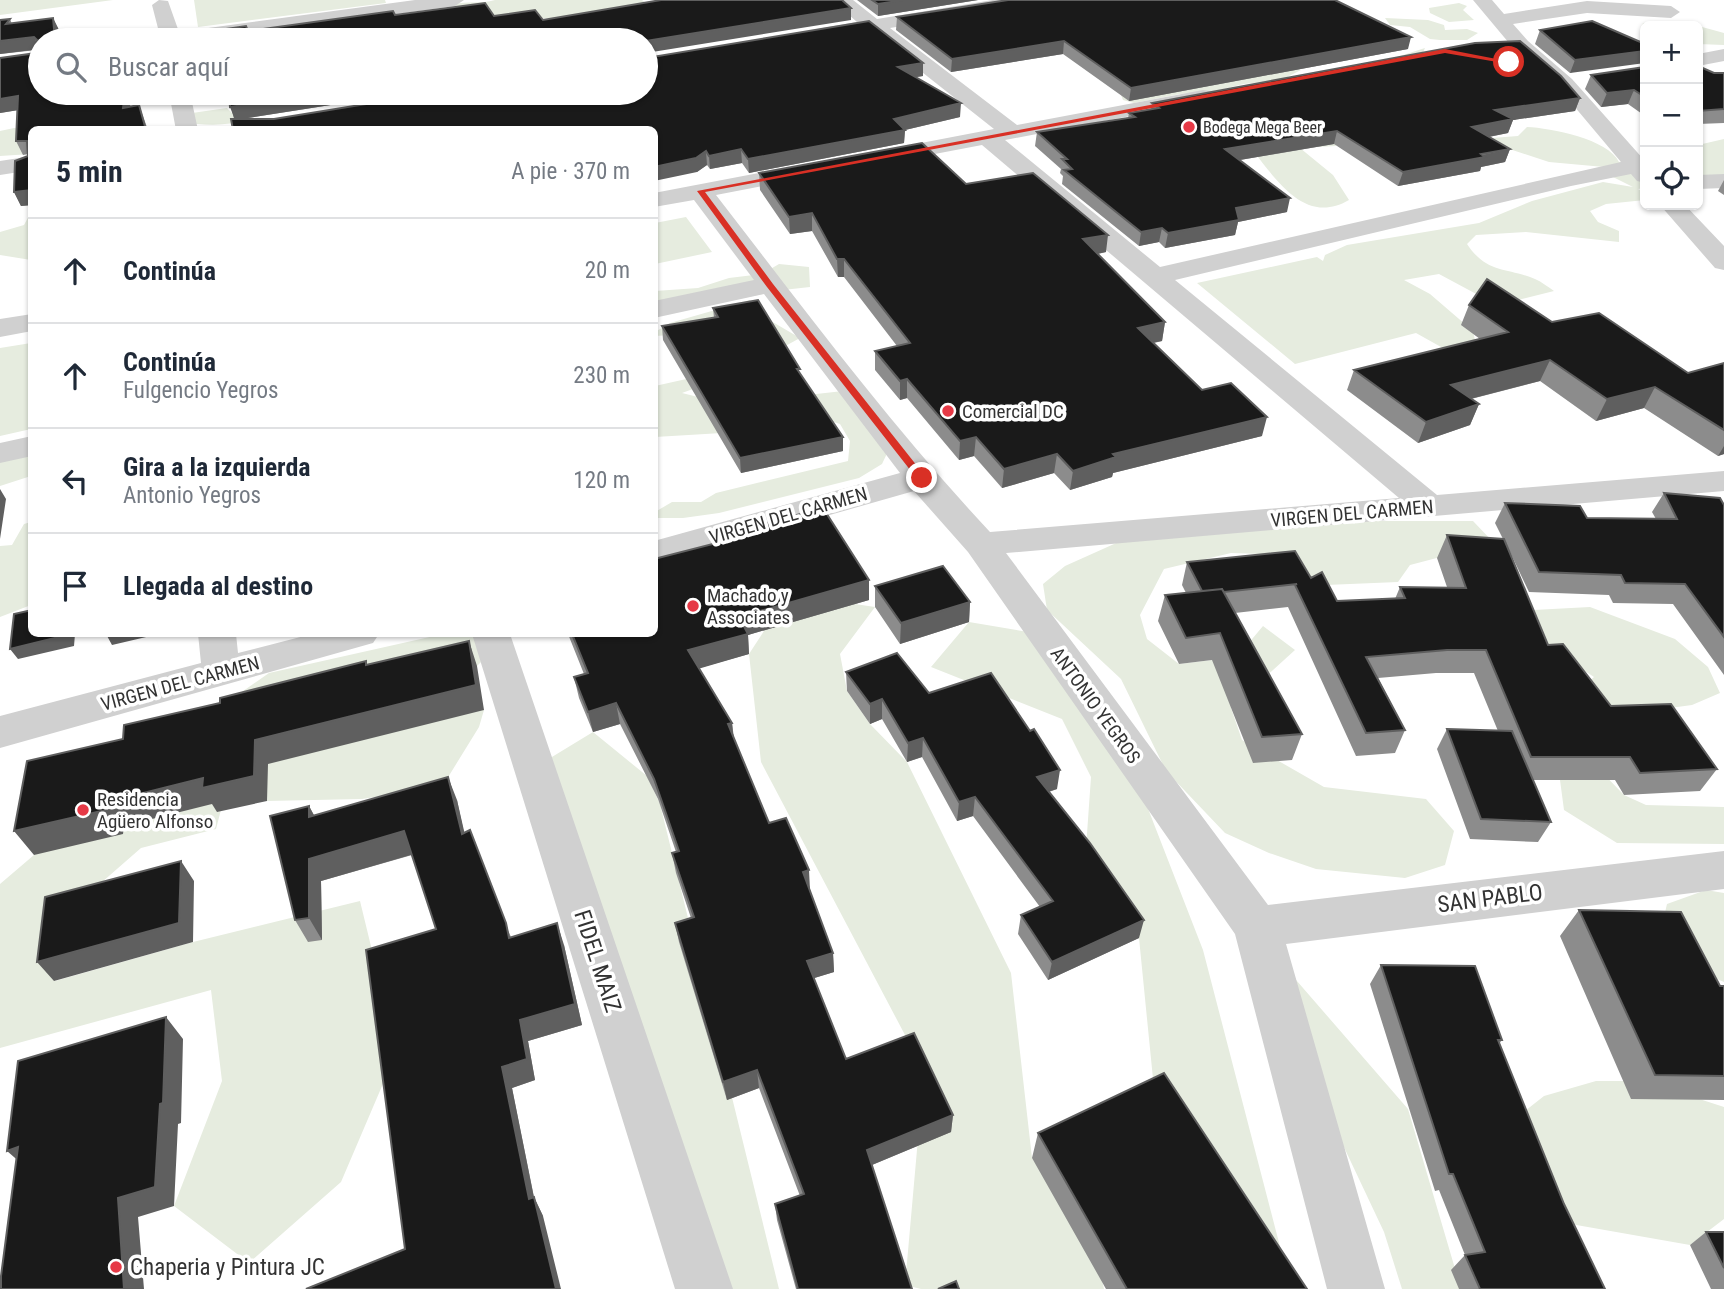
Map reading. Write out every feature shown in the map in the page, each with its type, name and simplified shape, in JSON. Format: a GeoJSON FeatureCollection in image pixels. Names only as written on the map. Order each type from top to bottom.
{"type":"FeatureCollection","features":[{"type":"Feature","properties":{"kind":"street"},"geometry":{"type":"LineString","coordinates":[[256,28],[454,0]]}},
{"type":"Feature","properties":{"kind":"street"},"geometry":{"type":"LineString","coordinates":[[841,0],[875,25],[1000,135],[1152,277],[1431,507]]}},
{"type":"Feature","properties":{"kind":"street"},"geometry":{"type":"LineString","coordinates":[[807,36],[1028,0]]}},
{"type":"Feature","properties":{"kind":"street"},"geometry":{"type":"LineString","coordinates":[[1482,0],[1499,20],[1510,51],[1547,67],[1565,83],[1640,170]]}},
{"type":"Feature","properties":{"kind":"street"},"geometry":{"type":"LineString","coordinates":[[161,5],[168,28]]}},
{"type":"Feature","properties":{"kind":"street"},"geometry":{"type":"LineString","coordinates":[[1499,20],[1605,6],[1671,12]]}},
{"type":"Feature","properties":{"kind":"street"},"geometry":{"type":"LineString","coordinates":[[1703,59],[1724,55]]}},
{"type":"Feature","properties":{"kind":"street"},"geometry":{"type":"LineString","coordinates":[[1565,83],[1591,80]]}},
{"type":"Feature","properties":{"kind":"street"},"geometry":{"type":"LineString","coordinates":[[658,199],[1229,92]]}},
{"type":"Feature","properties":{"kind":"street"},"geometry":{"type":"LineString","coordinates":[[182,105],[186,126]]}},
{"type":"Feature","properties":{"kind":"street"},"geometry":{"type":"LineString","coordinates":[[0,168],[28,164]]}},
{"type":"Feature","properties":{"kind":"street"},"geometry":{"type":"LineString","coordinates":[[1152,277],[1571,178],[1640,171]]}},
{"type":"Feature","properties":{"kind":"street"},"geometry":{"type":"LineString","coordinates":[[1703,182],[1724,181]]}},
{"type":"Feature","properties":{"kind":"street","name":"ANTONIO YEGROS"},"geometry":{"type":"LineString","coordinates":[[700,191],[770,285],[922,478],[981,544],[1257,927],[1356,1289]]}},
{"type":"Feature","properties":{"kind":"street"},"geometry":{"type":"LineString","coordinates":[[1677,210],[1724,262]]}},
{"type":"Feature","properties":{"kind":"street"},"geometry":{"type":"LineString","coordinates":[[658,309],[770,285]]}},
{"type":"Feature","properties":{"kind":"street"},"geometry":{"type":"LineString","coordinates":[[0,328],[28,323]]}},
{"type":"Feature","properties":{"kind":"street"},"geometry":{"type":"LineString","coordinates":[[0,453],[28,447]]}},
{"type":"Feature","properties":{"kind":"street","name":"VIRGEN DEL CARMEN"},"geometry":{"type":"LineString","coordinates":[[658,552],[922,478]]}},
{"type":"Feature","properties":{"kind":"street","name":"VIRGEN DEL CARMEN"},"geometry":{"type":"LineString","coordinates":[[981,544],[1724,481]]}},
{"type":"Feature","properties":{"kind":"street"},"geometry":{"type":"LineString","coordinates":[[217,637],[221,672]]}},
{"type":"Feature","properties":{"kind":"street","name":"VIRGEN DEL CARMEN"},"geometry":{"type":"LineString","coordinates":[[0,732],[221,672],[285,643],[335,637]]}},
{"type":"Feature","properties":{"kind":"street","name":"FIDEL MAIZ"},"geometry":{"type":"LineString","coordinates":[[492,637],[704,1289]]}},
{"type":"Feature","properties":{"kind":"street","name":"SAN PABLO"},"geometry":{"type":"LineString","coordinates":[[1257,927],[1724,870]]}},
{"type":"Feature","properties":{"kind":"shaded area"},"geometry":{"type":"Polygon","coordinates":[[[0,0],[113,0],[0,15],[0,0]]]}},
{"type":"Feature","properties":{"kind":"shaded area"},"geometry":{"type":"Polygon","coordinates":[[[194,0],[385,0],[386,3],[198,27],[194,0]]]}},
{"type":"Feature","properties":{"kind":"shaded area"},"geometry":{"type":"Polygon","coordinates":[[[495,0],[642,0],[646,3],[567,18],[516,19],[458,8],[453,4],[495,0]]]}},
{"type":"Feature","properties":{"kind":"shaded area"},"geometry":{"type":"Polygon","coordinates":[[[1459,3],[1467,6],[1463,10],[1474,20],[1449,22],[1430,13],[1429,8],[1459,3]]]}},
{"type":"Feature","properties":{"kind":"shaded area"},"geometry":{"type":"Polygon","coordinates":[[[1385,18],[1428,20],[1444,25],[1445,30],[1467,29],[1478,33],[1467,40],[1430,39],[1410,27],[1390,25],[1385,18]]]}},
{"type":"Feature","properties":{"kind":"shaded area"},"geometry":{"type":"Polygon","coordinates":[[[1703,27],[1724,33],[1724,45],[1703,44],[1703,27]]]}},
{"type":"Feature","properties":{"kind":"shaded area"},"geometry":{"type":"Polygon","coordinates":[[[1425,48],[1419,61],[1331,133],[1336,146],[1300,148],[1333,175],[1349,200],[1334,206],[1306,204],[1283,187],[1254,152],[1331,78],[1425,48]]]}},
{"type":"Feature","properties":{"kind":"shaded area"},"geometry":{"type":"Polygon","coordinates":[[[1287,67],[1301,70],[1281,80],[1134,103],[1123,100],[1121,95],[1287,67]]]}},
{"type":"Feature","properties":{"kind":"shaded area"},"geometry":{"type":"Polygon","coordinates":[[[227,108],[237,118],[251,119],[217,125],[183,122],[192,113],[227,108]]]}},
{"type":"Feature","properties":{"kind":"shaded area"},"geometry":{"type":"Polygon","coordinates":[[[1527,127],[1564,132],[1603,147],[1619,162],[1640,157],[1640,201],[1606,204],[1590,211],[1598,222],[1619,231],[1619,242],[1526,232],[1476,235],[1467,244],[1474,254],[1490,265],[1535,279],[1554,291],[1510,302],[1480,296],[1439,274],[1404,280],[1430,294],[1473,331],[1477,350],[1450,352],[1416,333],[1295,364],[1197,283],[1317,257],[1323,261],[1325,255],[1347,245],[1479,223],[1532,201],[1603,182],[1633,187],[1605,173],[1604,167],[1549,162],[1479,139],[1518,136],[1527,127]]]}},
{"type":"Feature","properties":{"kind":"shaded area"},"geometry":{"type":"Polygon","coordinates":[[[14,128],[28,130],[28,154],[0,156],[0,131],[14,128]]]}},
{"type":"Feature","properties":{"kind":"shaded area"},"geometry":{"type":"Polygon","coordinates":[[[1724,139],[1724,180],[1703,183],[1703,144],[1724,139]]]}},
{"type":"Feature","properties":{"kind":"shaded area"},"geometry":{"type":"Polygon","coordinates":[[[686,217],[712,252],[658,263],[658,222],[686,217]]]}},
{"type":"Feature","properties":{"kind":"shaded area"},"geometry":{"type":"Polygon","coordinates":[[[28,218],[28,260],[0,255],[0,232],[24,225],[28,218]]]}},
{"type":"Feature","properties":{"kind":"shaded area"},"geometry":{"type":"Polygon","coordinates":[[[779,264],[809,267],[810,287],[658,315],[658,291],[698,288],[729,278],[762,274],[779,264]]]}},
{"type":"Feature","properties":{"kind":"shaded area"},"geometry":{"type":"Polygon","coordinates":[[[750,300],[759,314],[800,338],[734,374],[682,393],[722,400],[742,400],[843,391],[891,445],[882,464],[859,478],[719,513],[658,518],[658,510],[672,502],[701,502],[716,493],[848,461],[850,441],[840,424],[812,415],[722,433],[658,437],[658,385],[749,365],[705,333],[658,336],[658,330],[670,323],[750,300]]]}},
{"type":"Feature","properties":{"kind":"shaded area"},"geometry":{"type":"Polygon","coordinates":[[[28,343],[28,430],[0,436],[0,348],[28,343]]]}},
{"type":"Feature","properties":{"kind":"shaded area"},"geometry":{"type":"Polygon","coordinates":[[[28,444],[28,477],[0,486],[0,460],[28,444]]]}},
{"type":"Feature","properties":{"kind":"shaded area"},"geometry":{"type":"Polygon","coordinates":[[[1257,521],[1473,521],[1494,543],[1410,565],[1398,582],[1326,585],[1262,554],[1231,553],[1164,569],[1140,615],[1147,639],[1179,664],[1237,657],[1263,626],[1295,650],[1231,708],[1242,740],[1324,787],[1426,799],[1454,831],[1445,865],[1405,878],[1316,869],[1269,853],[1225,833],[1166,771],[1121,679],[1047,610],[1043,584],[1065,566],[1143,531],[1257,521]]]}},
{"type":"Feature","properties":{"kind":"shaded area"},"geometry":{"type":"Polygon","coordinates":[[[28,523],[28,606],[0,617],[0,546],[12,545],[24,524],[28,523]]]}},
{"type":"Feature","properties":{"kind":"shaded area"},"geometry":{"type":"Polygon","coordinates":[[[848,603],[875,607],[840,654],[847,691],[870,724],[907,762],[1011,973],[1032,1158],[1096,1252],[1104,1289],[921,1289],[905,1285],[924,1071],[761,762],[749,654],[779,608],[848,603]]]}},
{"type":"Feature","properties":{"kind":"shaded area"},"geometry":{"type":"Polygon","coordinates":[[[1590,607],[1675,639],[1708,667],[1720,693],[1692,705],[1611,716],[1593,763],[1624,795],[1646,805],[1724,807],[1724,844],[1617,843],[1564,810],[1560,780],[1549,758],[1554,713],[1594,677],[1529,634],[1513,611],[1590,607]]]}},
{"type":"Feature","properties":{"kind":"shaded area"},"geometry":{"type":"Polygon","coordinates":[[[969,622],[1028,632],[1117,729],[1203,950],[1291,1289],[1155,1099],[1139,938],[1085,862],[1091,777],[1062,719],[931,667],[969,622]]]}},
{"type":"Feature","properties":{"kind":"shaded area"},"geometry":{"type":"Polygon","coordinates":[[[430,637],[476,637],[481,662],[477,666],[389,687],[196,724],[269,673],[430,637]]]}},
{"type":"Feature","properties":{"kind":"shaded area"},"geometry":{"type":"Polygon","coordinates":[[[406,707],[484,710],[479,727],[442,787],[362,799],[223,802],[216,829],[141,848],[62,917],[55,981],[193,942],[360,901],[377,971],[391,1065],[341,1182],[249,1263],[174,1206],[222,1081],[211,990],[0,1048],[0,884],[34,855],[406,707]]]}},
{"type":"Feature","properties":{"kind":"shaded area"},"geometry":{"type":"Polygon","coordinates":[[[593,732],[647,776],[660,804],[779,1289],[709,1289],[524,774],[593,732]]]}},
{"type":"Feature","properties":{"kind":"shaded area"},"geometry":{"type":"Polygon","coordinates":[[[1706,890],[1724,893],[1724,982],[1689,967],[1659,938],[1667,904],[1706,890]]]}},
{"type":"Feature","properties":{"kind":"shaded area"},"geometry":{"type":"Polygon","coordinates":[[[1290,973],[1408,1109],[1461,1289],[1402,1289],[1384,1232],[1309,1073],[1290,973]]]}},
{"type":"Feature","properties":{"kind":"shaded area"},"geometry":{"type":"Polygon","coordinates":[[[1596,1081],[1644,1081],[1724,1107],[1724,1219],[1690,1245],[1548,1220],[1511,1122],[1544,1096],[1596,1081]]]}},
{"type":"Feature","properties":{"kind":"building"},"geometry":{"type":"Polygon","coordinates":[[[661,0],[842,0],[851,8],[658,39],[658,28],[270,28],[393,11],[395,15],[485,3],[494,16],[535,10],[543,20],[661,0]]]}},
{"type":"Feature","properties":{"kind":"building"},"geometry":{"type":"Polygon","coordinates":[[[872,0],[904,0],[878,4],[872,0]]]}},
{"type":"Feature","properties":{"kind":"building"},"geometry":{"type":"Polygon","coordinates":[[[1008,0],[1335,0],[1411,37],[1131,88],[1064,41],[952,59],[897,17],[1008,0]]]}},
{"type":"Feature","properties":{"kind":"building"},"geometry":{"type":"Polygon","coordinates":[[[53,18],[54,28],[28,28],[28,38],[0,41],[0,20],[10,19],[6,24],[53,18]]]}},
{"type":"Feature","properties":{"kind":"building"},"geometry":{"type":"Polygon","coordinates":[[[869,21],[923,63],[898,67],[961,103],[894,119],[905,130],[748,159],[741,149],[709,156],[706,151],[696,158],[658,166],[658,126],[232,126],[231,119],[274,119],[360,105],[658,105],[658,56],[869,21]]]}},
{"type":"Feature","properties":{"kind":"building"},"geometry":{"type":"Polygon","coordinates":[[[1592,21],[1640,42],[1640,52],[1575,60],[1540,30],[1592,21]]]}},
{"type":"Feature","properties":{"kind":"building"},"geometry":{"type":"Polygon","coordinates":[[[1520,41],[1561,76],[1580,98],[1495,110],[1513,119],[1472,127],[1510,149],[1481,154],[1485,157],[1403,172],[1337,131],[1225,149],[1290,198],[1236,208],[1239,220],[1168,233],[1162,228],[1141,232],[1064,170],[1072,169],[1062,159],[1067,159],[1037,132],[1135,117],[1129,113],[1159,108],[1152,103],[1475,43],[1520,41]]]}},
{"type":"Feature","properties":{"kind":"building"},"geometry":{"type":"Polygon","coordinates":[[[28,54],[28,105],[123,105],[123,108],[139,105],[145,126],[28,126],[28,156],[27,141],[16,141],[18,96],[0,99],[0,58],[28,54]]]}},
{"type":"Feature","properties":{"kind":"building"},"geometry":{"type":"Polygon","coordinates":[[[1640,68],[1640,94],[1634,90],[1607,93],[1591,75],[1640,68]]]}},
{"type":"Feature","properties":{"kind":"building"},"geometry":{"type":"Polygon","coordinates":[[[1703,68],[1714,73],[1724,73],[1724,109],[1703,111],[1703,68]]]}},
{"type":"Feature","properties":{"kind":"building"},"geometry":{"type":"Polygon","coordinates":[[[922,143],[966,184],[1033,173],[1108,235],[1083,239],[1165,322],[1138,328],[1202,390],[1231,383],[1267,417],[1113,454],[1116,457],[1073,471],[1057,454],[1004,469],[976,437],[960,441],[907,379],[900,381],[875,351],[910,343],[844,259],[837,259],[812,213],[789,217],[759,173],[922,143]]]}},
{"type":"Feature","properties":{"kind":"building"},"geometry":{"type":"Polygon","coordinates":[[[28,156],[28,190],[14,192],[15,161],[28,156]]]}},
{"type":"Feature","properties":{"kind":"building"},"geometry":{"type":"Polygon","coordinates":[[[1487,279],[1552,322],[1599,313],[1688,373],[1724,363],[1724,430],[1655,387],[1607,399],[1550,360],[1451,385],[1479,404],[1426,422],[1354,370],[1508,332],[1469,305],[1487,279]]]}},
{"type":"Feature","properties":{"kind":"building"},"geometry":{"type":"Polygon","coordinates":[[[758,300],[800,369],[797,369],[843,437],[740,458],[662,326],[718,317],[713,308],[758,300]]]}},
{"type":"Feature","properties":{"kind":"building"},"geometry":{"type":"Polygon","coordinates":[[[1664,493],[1720,498],[1724,505],[1724,637],[1685,584],[1625,583],[1621,575],[1539,572],[1505,503],[1580,506],[1587,518],[1677,519],[1664,493]]]}},
{"type":"Feature","properties":{"kind":"building"},"geometry":{"type":"Polygon","coordinates":[[[823,508],[869,580],[739,617],[748,634],[688,650],[732,723],[728,724],[769,823],[786,818],[809,870],[803,872],[833,953],[807,961],[846,1059],[914,1033],[953,1115],[867,1150],[912,1289],[798,1289],[775,1204],[804,1194],[757,1070],[723,1082],[675,923],[694,917],[672,853],[679,851],[654,779],[616,703],[588,712],[574,677],[588,673],[573,637],[658,637],[658,558],[756,533],[752,527],[823,508]]]}},
{"type":"Feature","properties":{"kind":"building"},"geometry":{"type":"Polygon","coordinates":[[[1447,535],[1504,539],[1548,645],[1563,644],[1611,706],[1671,704],[1717,769],[1640,773],[1630,757],[1531,757],[1486,650],[1447,650],[1366,657],[1405,730],[1366,733],[1295,585],[1297,584],[1224,592],[1222,589],[1202,591],[1187,562],[1295,551],[1311,578],[1322,572],[1337,601],[1405,598],[1400,587],[1466,588],[1447,535]]]}},
{"type":"Feature","properties":{"kind":"building"},"geometry":{"type":"Polygon","coordinates":[[[943,566],[970,602],[901,623],[875,586],[943,566]]]}},
{"type":"Feature","properties":{"kind":"building"},"geometry":{"type":"Polygon","coordinates":[[[1222,589],[1302,734],[1262,737],[1220,633],[1186,638],[1165,595],[1222,589]]]}},
{"type":"Feature","properties":{"kind":"building"},"geometry":{"type":"Polygon","coordinates":[[[28,611],[28,637],[59,637],[10,649],[14,614],[28,611]]]}},
{"type":"Feature","properties":{"kind":"building"},"geometry":{"type":"Polygon","coordinates":[[[469,641],[476,685],[255,740],[254,776],[202,788],[203,778],[107,802],[106,810],[14,831],[27,761],[123,739],[124,725],[220,703],[220,698],[366,661],[366,665],[469,641]]]}},
{"type":"Feature","properties":{"kind":"building"},"geometry":{"type":"Polygon","coordinates":[[[897,653],[929,693],[991,673],[1030,731],[1034,729],[1060,770],[1037,777],[1090,843],[1144,920],[1052,962],[1021,915],[1053,901],[975,797],[959,802],[923,738],[908,743],[882,699],[870,704],[846,672],[897,653]]]}},
{"type":"Feature","properties":{"kind":"building"},"geometry":{"type":"Polygon","coordinates":[[[1447,729],[1512,731],[1551,822],[1481,819],[1447,729]]]}},
{"type":"Feature","properties":{"kind":"building"},"geometry":{"type":"Polygon","coordinates":[[[448,777],[462,834],[470,830],[506,923],[509,938],[557,923],[575,1004],[520,1020],[527,1059],[502,1067],[529,1199],[534,1197],[556,1289],[306,1289],[405,1249],[366,950],[436,929],[404,831],[309,859],[309,918],[295,920],[270,816],[309,806],[309,817],[448,777]]]}},
{"type":"Feature","properties":{"kind":"building"},"geometry":{"type":"Polygon","coordinates":[[[181,861],[179,923],[37,962],[45,897],[181,861]]]}},
{"type":"Feature","properties":{"kind":"building"},"geometry":{"type":"Polygon","coordinates":[[[1579,910],[1681,912],[1720,986],[1724,986],[1724,1076],[1655,1075],[1579,910]]]}},
{"type":"Feature","properties":{"kind":"building"},"geometry":{"type":"Polygon","coordinates":[[[1381,965],[1475,966],[1502,1040],[1498,1040],[1564,1204],[1605,1289],[1480,1289],[1465,1255],[1485,1252],[1453,1174],[1449,1174],[1381,965]]]}},
{"type":"Feature","properties":{"kind":"building"},"geometry":{"type":"Polygon","coordinates":[[[166,1017],[163,1103],[160,1104],[155,1187],[118,1198],[124,1289],[1,1289],[18,1147],[7,1151],[18,1061],[166,1017]]]}},
{"type":"Feature","properties":{"kind":"building"},"geometry":{"type":"Polygon","coordinates":[[[1164,1073],[1307,1289],[1127,1289],[1038,1133],[1164,1073]]]}},
{"type":"Feature","properties":{"kind":"building"},"geometry":{"type":"Polygon","coordinates":[[[1706,1232],[1724,1232],[1724,1268],[1706,1232]]]}},
{"type":"Feature","properties":{"kind":"building"},"geometry":{"type":"Polygon","coordinates":[[[956,1281],[959,1289],[938,1289],[956,1281]]]}},
{"type":"Feature","properties":{"kind":"place","name":"Bodega Mega Beer"},"geometry":{"type":"Point","coordinates":[1189,127]}},
{"type":"Feature","properties":{"kind":"place","name":"Comercial DC"},"geometry":{"type":"Point","coordinates":[948,411]}},
{"type":"Feature","properties":{"kind":"place","name":"Machado y Associates"},"geometry":{"type":"Point","coordinates":[693,606]}},
{"type":"Feature","properties":{"kind":"place","name":"Residencia Agüero Alfonso"},"geometry":{"type":"Point","coordinates":[83,810]}},
{"type":"Feature","properties":{"kind":"place","name":"Chaperia y Pintura JC"},"geometry":{"type":"Point","coordinates":[116,1267]}},
{"type":"Feature","properties":{"kind":"route"},"geometry":{"type":"LineString","coordinates":[[922,478],[850,389],[700,191],[1445,51],[1509,62]]}}]}
